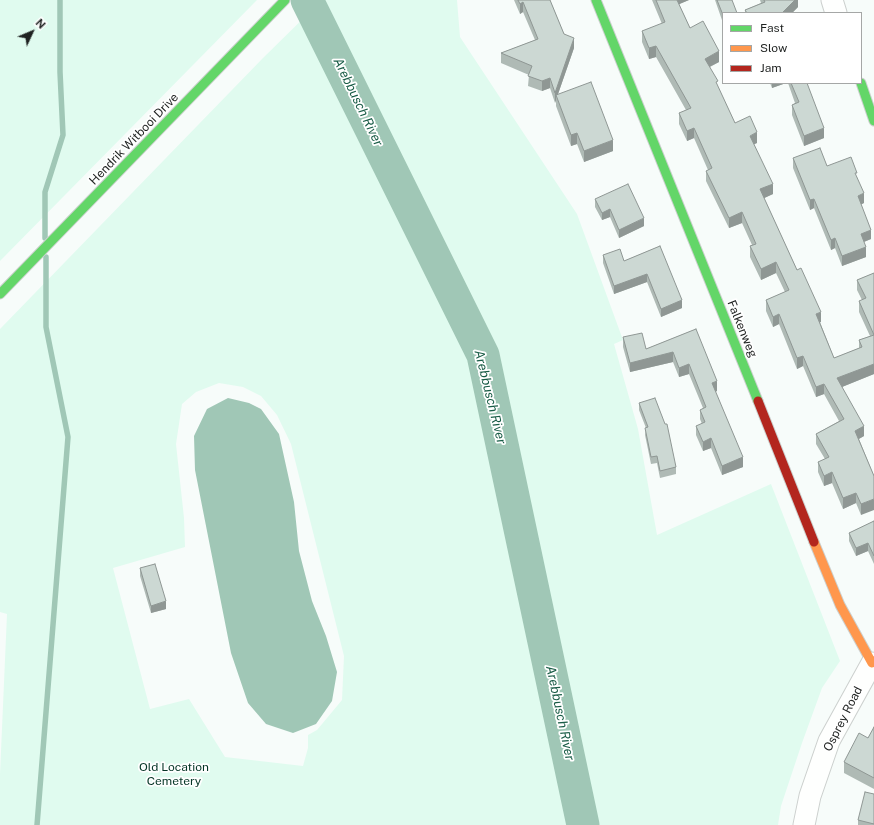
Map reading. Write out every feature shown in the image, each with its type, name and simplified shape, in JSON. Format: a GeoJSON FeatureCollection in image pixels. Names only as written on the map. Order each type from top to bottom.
{"type":"FeatureCollection","features":[{"type":"Feature","properties":{"kind":"street","name":"Hendrik Witbooi Drive"},"geometry":{"type":"LineString","coordinates":[[0,294],[285,0]]}},
{"type":"Feature","properties":{"kind":"street","name":"Falkenweg"},"geometry":{"type":"LineString","coordinates":[[596,0],[840,605],[873,662]]}},
{"type":"Feature","properties":{"kind":"street"},"geometry":{"type":"LineString","coordinates":[[832,0],[836,12]]}},
{"type":"Feature","properties":{"kind":"street"},"geometry":{"type":"LineString","coordinates":[[861,84],[874,120]]}},
{"type":"Feature","properties":{"kind":"street","name":"Osprey Road"},"geometry":{"type":"LineString","coordinates":[[804,825],[810,796],[829,741],[873,662]]}},
{"type":"Feature","properties":{"kind":"green space"},"geometry":{"type":"Polygon","coordinates":[[[0,0],[257,0],[0,261],[0,0]]]}},
{"type":"Feature","properties":{"kind":"green space","name":"Old Location Cemetery"},"geometry":{"type":"Polygon","coordinates":[[[322,0],[457,0],[460,37],[577,214],[623,340],[614,344],[638,429],[657,535],[771,484],[840,661],[822,688],[781,806],[778,825],[0,825],[0,774],[7,614],[0,612],[0,329],[263,58],[322,0]],[[219,383],[196,392],[182,404],[176,444],[184,518],[185,547],[113,568],[150,709],[189,699],[225,757],[303,766],[308,748],[308,735],[317,730],[342,700],[344,656],[291,444],[277,415],[261,396],[243,387],[219,383]]]}},
{"type":"Feature","properties":{"kind":"shaded area"},"geometry":{"type":"Polygon","coordinates":[[[228,398],[249,403],[261,409],[279,434],[294,502],[299,551],[312,601],[326,636],[337,672],[332,701],[316,724],[293,733],[266,724],[248,703],[231,653],[195,470],[194,436],[207,409],[228,398]]]}},
{"type":"Feature","properties":{"kind":"building"},"geometry":{"type":"Polygon","coordinates":[[[518,0],[550,0],[564,34],[574,38],[555,93],[550,78],[542,81],[528,76],[532,66],[501,53],[538,39],[523,2],[520,4],[518,0]]]}},
{"type":"Feature","properties":{"kind":"building"},"geometry":{"type":"Polygon","coordinates":[[[656,0],[677,0],[690,28],[703,21],[719,51],[705,59],[718,81],[716,82],[735,123],[750,116],[757,132],[750,136],[773,184],[760,189],[797,270],[801,268],[821,312],[816,314],[834,358],[862,347],[859,340],[874,335],[874,364],[837,378],[864,426],[855,431],[874,476],[874,499],[861,504],[856,493],[843,498],[832,472],[824,476],[818,462],[829,457],[816,434],[844,419],[824,384],[816,387],[803,356],[797,358],[779,314],[773,317],[766,300],[789,290],[776,262],[761,269],[750,246],[756,244],[742,212],[729,218],[706,171],[712,168],[694,128],[687,131],[679,113],[691,108],[656,46],[649,48],[642,31],[665,22],[656,0]]]}},
{"type":"Feature","properties":{"kind":"building"},"geometry":{"type":"Polygon","coordinates":[[[717,0],[732,0],[737,12],[722,12],[717,0]]]}},
{"type":"Feature","properties":{"kind":"building"},"geometry":{"type":"Polygon","coordinates":[[[764,0],[795,0],[783,12],[746,12],[745,10],[765,2],[764,0]]]}},
{"type":"Feature","properties":{"kind":"building"},"geometry":{"type":"Polygon","coordinates":[[[591,82],[613,140],[584,151],[577,133],[571,135],[556,95],[591,82]]]}},
{"type":"Feature","properties":{"kind":"building"},"geometry":{"type":"Polygon","coordinates":[[[791,84],[807,84],[824,128],[804,136],[792,105],[799,102],[791,84]]]}},
{"type":"Feature","properties":{"kind":"building"},"geometry":{"type":"Polygon","coordinates":[[[820,148],[827,166],[851,157],[857,173],[855,173],[864,193],[858,196],[871,230],[861,234],[866,247],[842,256],[835,238],[831,240],[814,199],[810,200],[793,158],[820,148]]]}},
{"type":"Feature","properties":{"kind":"building"},"geometry":{"type":"Polygon","coordinates":[[[628,184],[644,218],[619,230],[610,209],[602,213],[595,199],[628,184]]]}},
{"type":"Feature","properties":{"kind":"building"},"geometry":{"type":"Polygon","coordinates":[[[660,246],[682,300],[661,309],[647,274],[614,286],[603,255],[620,249],[624,261],[660,246]]]}},
{"type":"Feature","properties":{"kind":"building"},"geometry":{"type":"Polygon","coordinates":[[[874,273],[874,335],[859,301],[866,298],[857,280],[874,273]]]}},
{"type":"Feature","properties":{"kind":"building"},"geometry":{"type":"Polygon","coordinates":[[[696,329],[717,381],[712,383],[743,457],[722,466],[711,438],[703,442],[696,426],[705,422],[700,410],[706,407],[689,364],[679,368],[673,352],[630,363],[623,337],[642,333],[646,349],[696,329]]]}},
{"type":"Feature","properties":{"kind":"building"},"geometry":{"type":"Polygon","coordinates":[[[655,398],[665,424],[667,424],[676,467],[660,471],[657,456],[651,457],[645,428],[648,427],[639,403],[655,398]]]}},
{"type":"Feature","properties":{"kind":"building"},"geometry":{"type":"Polygon","coordinates":[[[874,521],[874,556],[868,543],[856,548],[849,533],[874,521]]]}},
{"type":"Feature","properties":{"kind":"building"},"geometry":{"type":"Polygon","coordinates":[[[155,564],[166,601],[151,606],[140,568],[155,564]]]}},
{"type":"Feature","properties":{"kind":"building"},"geometry":{"type":"Polygon","coordinates":[[[874,727],[874,778],[844,762],[859,733],[868,738],[874,727]]]}},
{"type":"Feature","properties":{"kind":"building"},"geometry":{"type":"Polygon","coordinates":[[[865,792],[874,794],[874,824],[858,820],[865,792]]]}},
{"type":"Feature","properties":{"kind":"waterway"},"geometry":{"type":"LineString","coordinates":[[45,238],[45,192],[63,135],[60,72],[60,0]]}},
{"type":"Feature","properties":{"kind":"waterway","name":"Arebbusch River"},"geometry":{"type":"LineString","coordinates":[[307,0],[483,355],[583,825]]}},
{"type":"Feature","properties":{"kind":"waterway"},"geometry":{"type":"LineString","coordinates":[[37,825],[68,437],[46,327],[46,257]]}},
{"type":"Feature","properties":{"kind":"traffic: fast"},"geometry":{"type":"LineString","coordinates":[[0,294],[285,0]]}},
{"type":"Feature","properties":{"kind":"traffic: fast"},"geometry":{"type":"LineString","coordinates":[[596,0],[758,401]]}},
{"type":"Feature","properties":{"kind":"traffic: fast"},"geometry":{"type":"LineString","coordinates":[[861,84],[874,121]]}},
{"type":"Feature","properties":{"kind":"traffic: slow"},"geometry":{"type":"LineString","coordinates":[[814,542],[840,605],[872,663],[874,661]]}},
{"type":"Feature","properties":{"kind":"traffic: jam"},"geometry":{"type":"LineString","coordinates":[[758,401],[814,542]]}}]}
